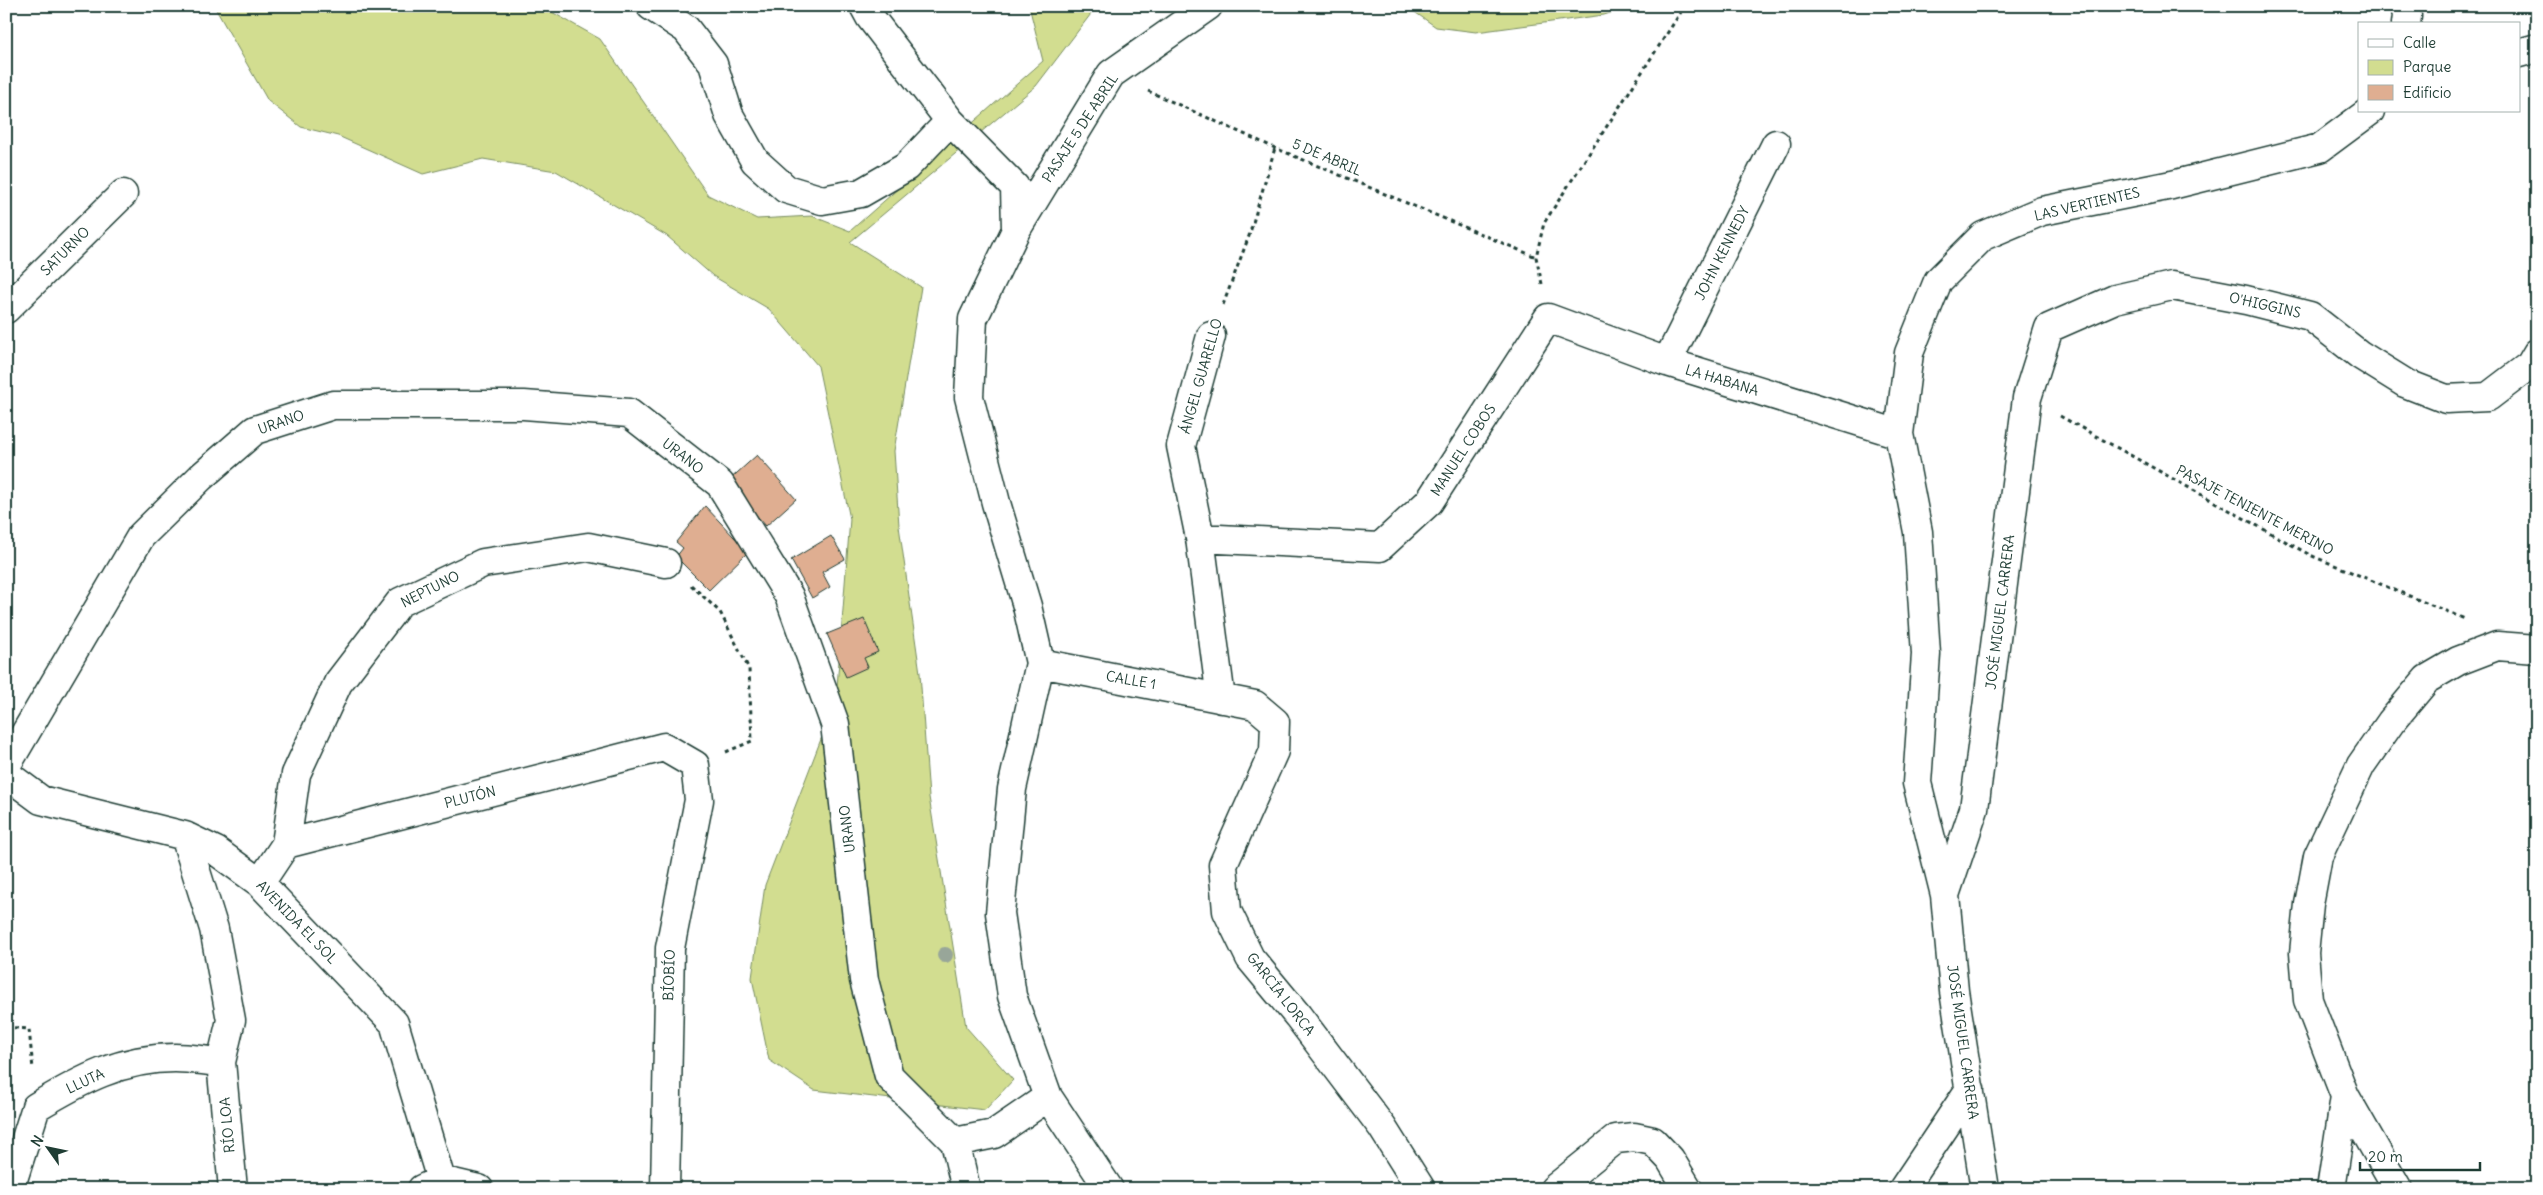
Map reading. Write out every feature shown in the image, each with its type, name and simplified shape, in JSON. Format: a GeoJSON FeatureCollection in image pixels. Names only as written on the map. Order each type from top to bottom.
{"type":"FeatureCollection","features":[{"type":"Feature","properties":{"kind":"street"},"geometry":{"type":"LineString","coordinates":[[651,6],[686,29],[713,64],[729,115],[755,161],[786,189],[822,200],[861,193],[906,167],[950,121]]}},
{"type":"Feature","properties":{"kind":"street"},"geometry":{"type":"LineString","coordinates":[[864,6],[870,17],[950,121],[1014,187],[1016,230]]}},
{"type":"Feature","properties":{"kind":"street","name":"PASAJE 5 DE ABRIL"},"geometry":{"type":"LineString","coordinates":[[1040,663],[1027,606],[996,504],[969,397],[973,319],[1016,230],[1111,74],[1208,6]]}},
{"type":"Feature","properties":{"kind":"street"},"geometry":{"type":"LineString","coordinates":[[2405,6],[2406,22]]}},
{"type":"Feature","properties":{"kind":"street"},"geometry":{"type":"LineString","coordinates":[[2520,53],[2537,48]]}},
{"type":"Feature","properties":{"kind":"street","name":"LAS VERTIENTES"},"geometry":{"type":"LineString","coordinates":[[1899,434],[1909,353],[1938,281],[1983,236],[2042,211],[2172,185],[2320,148],[2369,112]]}},
{"type":"Feature","properties":{"kind":"street","name":"JOHN KENNEDY"},"geometry":{"type":"LineString","coordinates":[[1667,362],[1776,144]]}},
{"type":"Feature","properties":{"kind":"street","name":"SATURNO"},"geometry":{"type":"LineString","coordinates":[[6,309],[123,194]]}},
{"type":"Feature","properties":{"kind":"street","name":"O'HIGGINS"},"geometry":{"type":"LineString","coordinates":[[2049,328],[2115,299],[2172,286],[2246,300],[2310,316],[2360,355],[2405,383],[2446,399],[2488,397],[2530,365],[2537,353]]}},
{"type":"Feature","properties":{"kind":"street","name":"LA HABANA"},"geometry":{"type":"LineString","coordinates":[[1548,318],[1667,362],[1899,434]]}},
{"type":"Feature","properties":{"kind":"street","name":"MANUEL COBOS"},"geometry":{"type":"LineString","coordinates":[[1200,538],[1380,547],[1429,502],[1548,318]]}},
{"type":"Feature","properties":{"kind":"street","name":"JOSÉ MIGUEL CARRERA"},"geometry":{"type":"LineString","coordinates":[[1945,895],[1974,809],[2027,398],[2049,328]]}},
{"type":"Feature","properties":{"kind":"street","name":"ÁNGEL GUARELLO"},"geometry":{"type":"LineString","coordinates":[[1211,336],[1181,446],[1200,538],[1222,699]]}},
{"type":"Feature","properties":{"kind":"street","name":"URANO"},"geometry":{"type":"LineString","coordinates":[[6,766],[141,536],[201,477],[255,430],[333,405],[524,405],[629,414],[720,484],[789,596],[835,724],[864,980],[888,1076],[955,1142]]}},
{"type":"Feature","properties":{"kind":"street","name":"JOSÉ MIGUEL CARRERA"},"geometry":{"type":"LineString","coordinates":[[1899,434],[1918,532],[1926,654],[1917,783],[1945,895],[1954,991],[1985,1189]]}},
{"type":"Feature","properties":{"kind":"street","name":"NEPTUNO"},"geometry":{"type":"LineString","coordinates":[[286,844],[296,774],[338,683],[400,602],[483,563],[588,546],[666,563]]}},
{"type":"Feature","properties":{"kind":"street"},"geometry":{"type":"LineString","coordinates":[[2398,1189],[2345,1096],[2308,1000],[2304,952],[2309,904],[2318,856],[2361,765],[2391,722],[2427,679],[2458,661],[2496,646],[2537,649]]}},
{"type":"Feature","properties":{"kind":"street"},"geometry":{"type":"LineString","coordinates":[[1040,663],[1012,789],[1000,913],[1012,996],[1048,1097],[1108,1189]]}},
{"type":"Feature","properties":{"kind":"street","name":"CALLE 1"},"geometry":{"type":"LineString","coordinates":[[1040,663],[1166,686],[1222,699]]}},
{"type":"Feature","properties":{"kind":"street","name":"GARCÍA LORCA"},"geometry":{"type":"LineString","coordinates":[[1222,699],[1255,705],[1275,722],[1274,751],[1223,865],[1227,910],[1250,958],[1298,1016],[1382,1127],[1421,1189]]}},
{"type":"Feature","properties":{"kind":"street","name":"PLUTÓN"},"geometry":{"type":"LineString","coordinates":[[286,844],[664,747],[695,765]]}},
{"type":"Feature","properties":{"kind":"street","name":"BÍOBÍO"},"geometry":{"type":"LineString","coordinates":[[665,1189],[670,948],[699,800],[695,765]]}},
{"type":"Feature","properties":{"kind":"street","name":"AVENIDA EL SOL"},"geometry":{"type":"LineString","coordinates":[[6,774],[41,800],[186,836],[216,851],[260,883],[394,1023],[432,1185]]}},
{"type":"Feature","properties":{"kind":"street","name":"RÍO LOA"},"geometry":{"type":"LineString","coordinates":[[186,836],[214,929],[231,1020],[221,1062],[233,1189]]}},
{"type":"Feature","properties":{"kind":"street"},"geometry":{"type":"LineString","coordinates":[[260,883],[286,844]]}},
{"type":"Feature","properties":{"kind":"street","name":"LLUTA"},"geometry":{"type":"LineString","coordinates":[[36,1107],[85,1078],[132,1063],[175,1058],[221,1062]]}},
{"type":"Feature","properties":{"kind":"street"},"geometry":{"type":"LineString","coordinates":[[1903,1189],[1970,1089]]}},
{"type":"Feature","properties":{"kind":"street"},"geometry":{"type":"LineString","coordinates":[[2330,1189],[2345,1096]]}},
{"type":"Feature","properties":{"kind":"street"},"geometry":{"type":"LineString","coordinates":[[966,1189],[955,1142],[994,1134],[1048,1097]]}},
{"type":"Feature","properties":{"kind":"street"},"geometry":{"type":"LineString","coordinates":[[10,1189],[36,1107]]}},
{"type":"Feature","properties":{"kind":"street"},"geometry":{"type":"LineString","coordinates":[[1554,1189],[1616,1139],[1634,1137],[1653,1141],[1670,1160],[1688,1189]]}},
{"type":"Feature","properties":{"kind":"street"},"geometry":{"type":"LineString","coordinates":[[432,1185],[479,1189]]}},
{"type":"Feature","properties":{"kind":"path"},"geometry":{"type":"LineString","coordinates":[[1548,318],[1536,257],[1544,223],[1681,12]]}},
{"type":"Feature","properties":{"kind":"path","name":"5 DE ABRIL"},"geometry":{"type":"LineString","coordinates":[[1111,74],[1275,148],[1536,257]]}},
{"type":"Feature","properties":{"kind":"path","name":"ÁNGEL GUARELLO"},"geometry":{"type":"LineString","coordinates":[[1211,336],[1249,236],[1275,148]]}},
{"type":"Feature","properties":{"kind":"path","name":"PASAJE TENIENTE MERINO"},"geometry":{"type":"LineString","coordinates":[[2027,398],[2310,556],[2473,622]]}},
{"type":"Feature","properties":{"kind":"path"},"geometry":{"type":"LineString","coordinates":[[666,563],[720,612],[749,669],[752,741],[695,765]]}},
{"type":"Feature","properties":{"kind":"path"},"geometry":{"type":"LineString","coordinates":[[6,1027],[29,1029],[36,1107]]}},
{"type":"Feature","properties":{"kind":"green space"},"geometry":{"type":"Polygon","coordinates":[[[214,6],[541,6],[600,39],[708,195],[757,219],[812,216],[850,231],[1043,61],[1029,6],[1097,6],[1036,86],[850,242],[921,287],[894,451],[899,526],[920,673],[929,797],[966,1027],[1013,1080],[985,1110],[814,1090],[769,1060],[752,978],[765,885],[836,700],[850,519],[818,366],[769,309],[713,276],[667,236],[556,171],[483,159],[423,174],[338,136],[301,127],[268,101],[214,6]]]}},
{"type":"Feature","properties":{"kind":"green space"},"geometry":{"type":"Polygon","coordinates":[[[1406,6],[1632,6],[1604,15],[1476,32],[1436,27],[1406,6]]]}},
{"type":"Feature","properties":{"kind":"building"},"geometry":{"type":"Polygon","coordinates":[[[757,455],[796,499],[766,526],[727,482],[757,455]]]}},
{"type":"Feature","properties":{"kind":"building"},"geometry":{"type":"Polygon","coordinates":[[[705,506],[748,552],[709,590],[676,557],[683,548],[676,542],[705,506]]]}},
{"type":"Feature","properties":{"kind":"building"},"geometry":{"type":"Polygon","coordinates":[[[831,536],[845,559],[822,572],[830,587],[812,598],[791,560],[831,536]]]}},
{"type":"Feature","properties":{"kind":"building"},"geometry":{"type":"Polygon","coordinates":[[[864,619],[878,652],[864,658],[868,667],[846,677],[827,634],[864,619]]]}}]}
